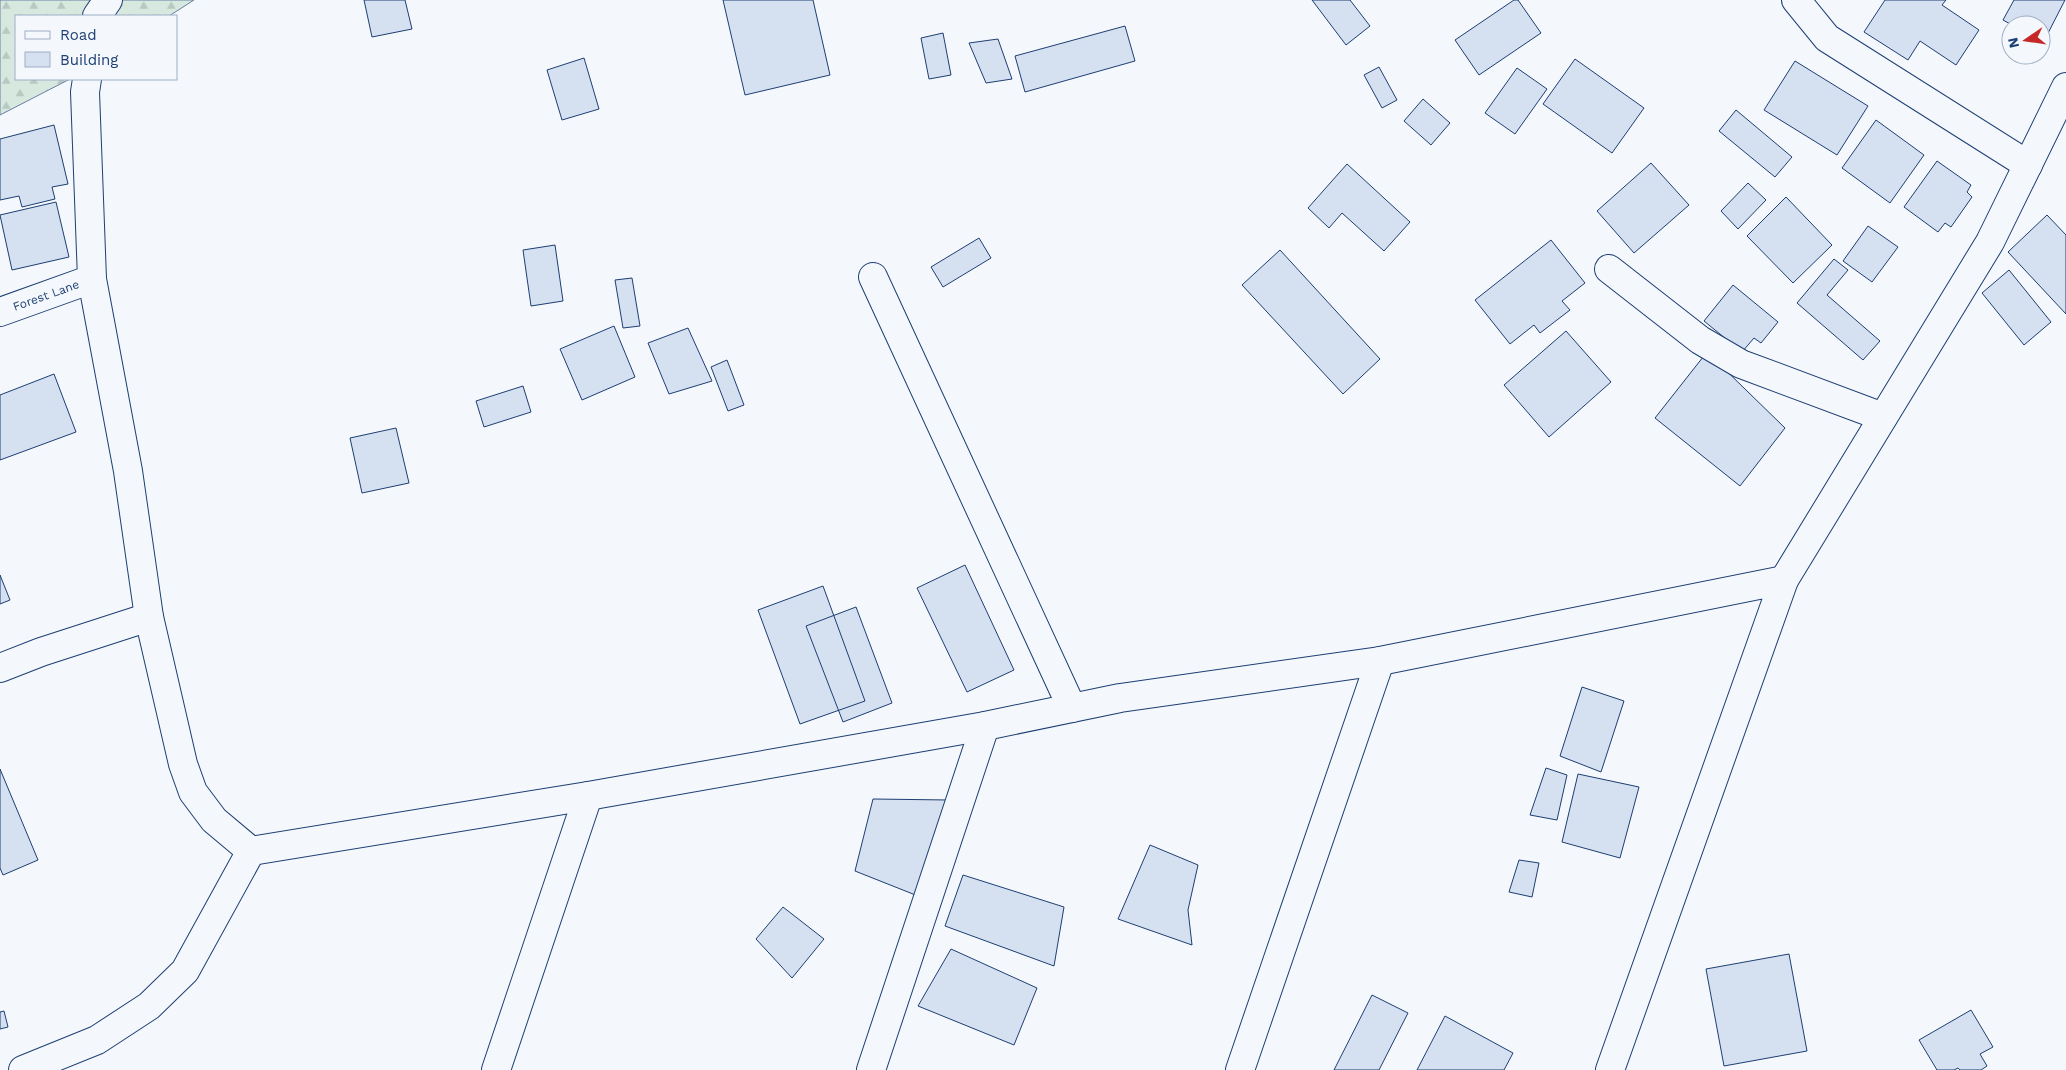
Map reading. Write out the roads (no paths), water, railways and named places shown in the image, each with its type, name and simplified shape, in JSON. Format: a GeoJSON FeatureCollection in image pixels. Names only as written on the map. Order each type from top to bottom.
{"type":"FeatureCollection","features":[{"type":"Feature","properties":{"kind":"street"},"geometry":{"type":"LineString","coordinates":[[98,15],[108,0]]}},
{"type":"Feature","properties":{"kind":"street"},"geometry":{"type":"LineString","coordinates":[[1796,0],[1827,38],[2028,165]]}},
{"type":"Feature","properties":{"kind":"street"},"geometry":{"type":"LineString","coordinates":[[87,80],[85,92],[92,279],[128,471],[149,617],[183,764],[193,792],[214,820],[251,851],[588,796],[985,726],[1120,698],[1380,661],[1784,580]]}},
{"type":"Feature","properties":{"kind":"street"},"geometry":{"type":"LineString","coordinates":[[1610,1070],[1784,580],[1990,242],[2066,87]]}},
{"type":"Feature","properties":{"kind":"street"},"geometry":{"type":"LineString","coordinates":[[1609,269],[1700,340],[1741,364],[1883,418]]}},
{"type":"Feature","properties":{"kind":"street"},"geometry":{"type":"LineString","coordinates":[[873,277],[1072,708]]}},
{"type":"Feature","properties":{"kind":"street","name":"Forest Lane"},"geometry":{"type":"LineString","coordinates":[[0,312],[92,279]]}},
{"type":"Feature","properties":{"kind":"street"},"geometry":{"type":"LineString","coordinates":[[0,668],[41,652],[149,617]]}},
{"type":"Feature","properties":{"kind":"street"},"geometry":{"type":"LineString","coordinates":[[1240,1070],[1380,661]]}},
{"type":"Feature","properties":{"kind":"street"},"geometry":{"type":"LineString","coordinates":[[871,1070],[985,726]]}},
{"type":"Feature","properties":{"kind":"street"},"geometry":{"type":"LineString","coordinates":[[496,1070],[588,796]]}},
{"type":"Feature","properties":{"kind":"street"},"geometry":{"type":"LineString","coordinates":[[23,1070],[97,1040],[149,1006],[185,971],[251,851]]}}]}
